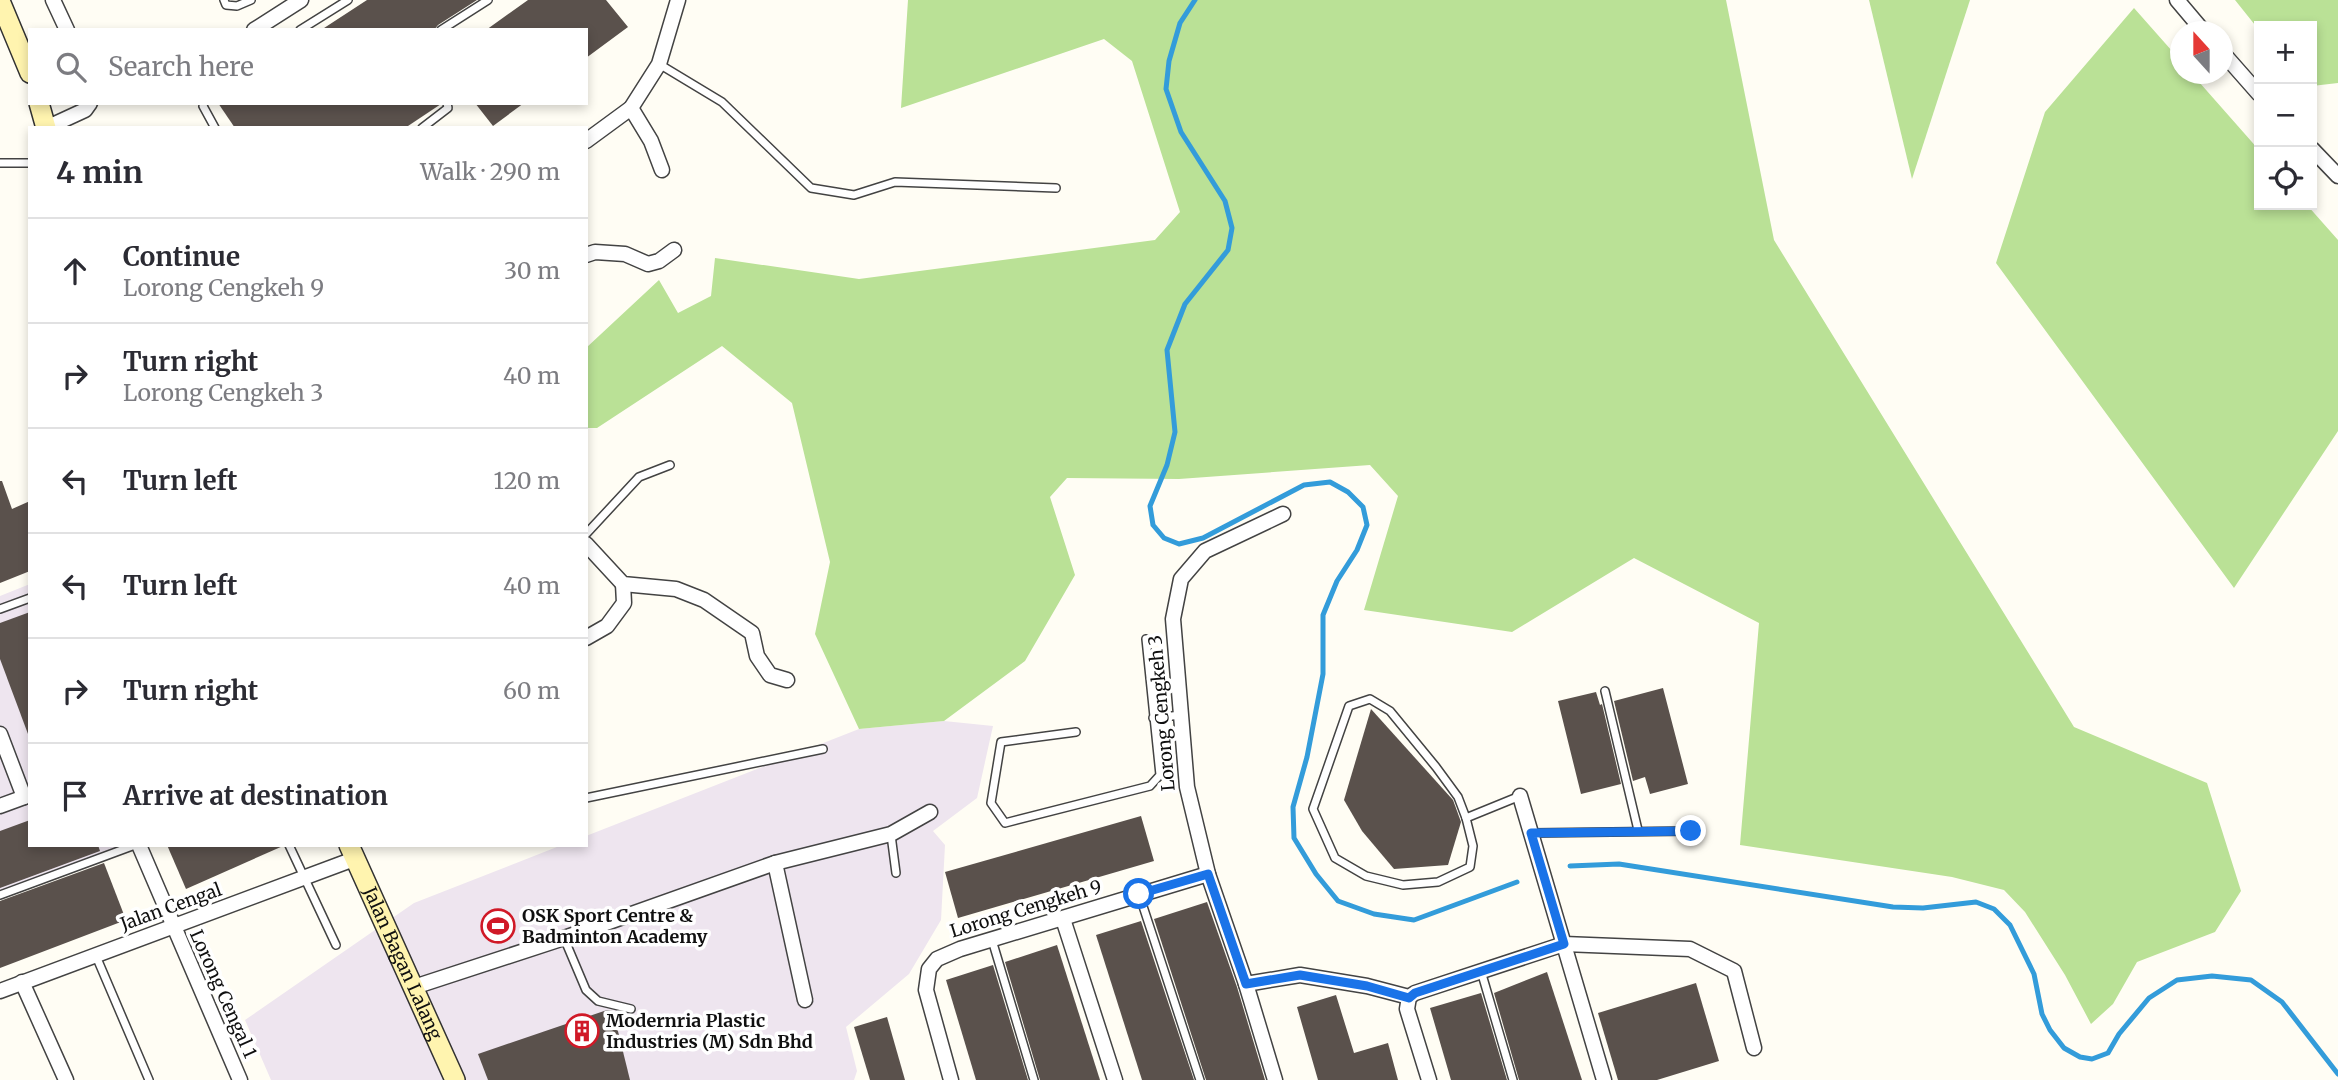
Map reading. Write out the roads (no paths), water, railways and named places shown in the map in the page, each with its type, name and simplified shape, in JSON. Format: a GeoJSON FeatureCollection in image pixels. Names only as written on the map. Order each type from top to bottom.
{"type":"FeatureCollection","features":[{"type":"Feature","properties":{"kind":"main road"},"geometry":{"type":"LineString","coordinates":[[0,1],[28,68]]}},
{"type":"Feature","properties":{"kind":"main road"},"geometry":{"type":"LineString","coordinates":[[40,105],[45,126]]}},
{"type":"Feature","properties":{"kind":"main road","name":"Jalan Bagan Lalang"},"geometry":{"type":"LineString","coordinates":[[351,852],[454,1080]]}},
{"type":"Feature","properties":{"kind":"street"},"geometry":{"type":"LineString","coordinates":[[53,0],[66,28]]}},
{"type":"Feature","properties":{"kind":"street"},"geometry":{"type":"LineString","coordinates":[[257,28],[286,4],[301,0]]}},
{"type":"Feature","properties":{"kind":"street"},"geometry":{"type":"LineString","coordinates":[[588,140],[631,108],[659,64],[678,0]]}},
{"type":"Feature","properties":{"kind":"street"},"geometry":{"type":"LineString","coordinates":[[2176,0],[2194,21]]}},
{"type":"Feature","properties":{"kind":"street"},"geometry":{"type":"LineString","coordinates":[[2233,64],[2254,88]]}},
{"type":"Feature","properties":{"kind":"street"},"geometry":{"type":"LineString","coordinates":[[50,126],[85,110],[89,105]]}},
{"type":"Feature","properties":{"kind":"street"},"geometry":{"type":"LineString","coordinates":[[631,108],[651,141],[662,170]]}},
{"type":"Feature","properties":{"kind":"street"},"geometry":{"type":"LineString","coordinates":[[2317,154],[2338,176]]}},
{"type":"Feature","properties":{"kind":"street"},"geometry":{"type":"LineString","coordinates":[[588,254],[595,252],[625,254],[648,264],[659,261],[674,250]]}},
{"type":"Feature","properties":{"kind":"street","name":"Lorong Cengkeh 3"},"geometry":{"type":"LineString","coordinates":[[1275,1080],[1246,984],[1208,874],[1186,787],[1173,619],[1181,579],[1205,551],[1283,514]]}},
{"type":"Feature","properties":{"kind":"street"},"geometry":{"type":"LineString","coordinates":[[588,546],[623,584],[624,603],[607,626],[588,637]]}},
{"type":"Feature","properties":{"kind":"street"},"geometry":{"type":"LineString","coordinates":[[623,584],[676,589],[704,600],[752,633],[757,656],[770,676],[787,680]]}},
{"type":"Feature","properties":{"kind":"street"},"geometry":{"type":"LineString","coordinates":[[0,734],[27,796],[0,806]]}},
{"type":"Feature","properties":{"kind":"street"},"geometry":{"type":"LineString","coordinates":[[1520,796],[1604,1080]]}},
{"type":"Feature","properties":{"kind":"street"},"geometry":{"type":"LineString","coordinates":[[414,988],[775,863],[891,834],[930,812]]}},
{"type":"Feature","properties":{"kind":"street","name":"Lorong Cengal 1"},"geometry":{"type":"LineString","coordinates":[[138,847],[240,1080]]}},
{"type":"Feature","properties":{"kind":"street","name":"Jalan Cengal"},"geometry":{"type":"LineString","coordinates":[[0,991],[304,878],[351,852]]}},
{"type":"Feature","properties":{"kind":"street"},"geometry":{"type":"LineString","coordinates":[[775,863],[805,1000]]}},
{"type":"Feature","properties":{"kind":"street","name":"Lorong Cengkeh 9"},"geometry":{"type":"LineString","coordinates":[[951,1080],[926,990],[929,969],[937,958],[1208,874]]}},
{"type":"Feature","properties":{"kind":"street"},"geometry":{"type":"LineString","coordinates":[[1063,919],[1115,1080]]}},
{"type":"Feature","properties":{"kind":"street"},"geometry":{"type":"LineString","coordinates":[[1429,1080],[1408,1009],[1409,998],[1415,993],[1564,944],[1690,949],[1734,971],[1754,1048]]}},
{"type":"Feature","properties":{"kind":"street"},"geometry":{"type":"LineString","coordinates":[[1246,984],[1300,975],[1367,986],[1409,998]]}},
{"type":"Feature","properties":{"kind":"street"},"geometry":{"type":"LineString","coordinates":[[22,982],[66,1080]]}},
{"type":"Feature","properties":{"kind":"lane"},"geometry":{"type":"LineString","coordinates":[[224,0],[226,5],[237,6],[251,0]]}},
{"type":"Feature","properties":{"kind":"lane"},"geometry":{"type":"LineString","coordinates":[[303,28],[348,0]]}},
{"type":"Feature","properties":{"kind":"lane"},"geometry":{"type":"LineString","coordinates":[[444,28],[488,0]]}},
{"type":"Feature","properties":{"kind":"lane"},"geometry":{"type":"LineString","coordinates":[[659,64],[722,102],[811,188],[854,195],[895,182],[1056,188]]}},
{"type":"Feature","properties":{"kind":"lane"},"geometry":{"type":"LineString","coordinates":[[203,105],[214,126]]}},
{"type":"Feature","properties":{"kind":"lane"},"geometry":{"type":"LineString","coordinates":[[425,126],[448,108],[447,105]]}},
{"type":"Feature","properties":{"kind":"lane"},"geometry":{"type":"LineString","coordinates":[[0,163],[28,163]]}},
{"type":"Feature","properties":{"kind":"lane"},"geometry":{"type":"LineString","coordinates":[[588,532],[639,477],[670,465]]}},
{"type":"Feature","properties":{"kind":"lane"},"geometry":{"type":"LineString","coordinates":[[0,609],[28,599]]}},
{"type":"Feature","properties":{"kind":"lane"},"geometry":{"type":"LineString","coordinates":[[1076,732],[1001,742],[991,803],[1005,823],[1150,786],[1160,775],[1146,639]]}},
{"type":"Feature","properties":{"kind":"lane"},"geometry":{"type":"LineString","coordinates":[[1605,691],[1638,831]]}},
{"type":"Feature","properties":{"kind":"lane"},"geometry":{"type":"LineString","coordinates":[[1370,699],[1390,711],[1458,797],[1466,818],[1473,846],[1470,867],[1438,882],[1403,885],[1366,876],[1335,858],[1313,809],[1349,706],[1370,699]]}},
{"type":"Feature","properties":{"kind":"lane"},"geometry":{"type":"LineString","coordinates":[[1153,718],[1181,715]]}},
{"type":"Feature","properties":{"kind":"lane"},"geometry":{"type":"LineString","coordinates":[[588,798],[823,749]]}},
{"type":"Feature","properties":{"kind":"lane"},"geometry":{"type":"LineString","coordinates":[[1466,818],[1520,796]]}},
{"type":"Feature","properties":{"kind":"lane"},"geometry":{"type":"LineString","coordinates":[[1531,833],[1691,831]]}},
{"type":"Feature","properties":{"kind":"lane"},"geometry":{"type":"LineString","coordinates":[[891,834],[895,873]]}},
{"type":"Feature","properties":{"kind":"lane"},"geometry":{"type":"LineString","coordinates":[[0,895],[132,847]]}},
{"type":"Feature","properties":{"kind":"lane"},"geometry":{"type":"LineString","coordinates":[[290,847],[336,945]]}},
{"type":"Feature","properties":{"kind":"lane"},"geometry":{"type":"LineString","coordinates":[[1139,894],[1200,1080]]}},
{"type":"Feature","properties":{"kind":"lane"},"geometry":{"type":"LineString","coordinates":[[564,938],[586,990],[598,1001],[631,1009]]}},
{"type":"Feature","properties":{"kind":"lane"},"geometry":{"type":"LineString","coordinates":[[992,940],[1034,1080]]}},
{"type":"Feature","properties":{"kind":"lane"},"geometry":{"type":"LineString","coordinates":[[95,956],[149,1080]]}},
{"type":"Feature","properties":{"kind":"lane"},"geometry":{"type":"LineString","coordinates":[[1481,971],[1513,1080]]}},
{"type":"Feature","properties":{"kind":"waterway"},"geometry":{"type":"LineString","coordinates":[[1195,0],[1180,23],[1169,61],[1166,89],[1181,132],[1225,201],[1232,228],[1228,250],[1185,304],[1167,350],[1175,432],[1167,465],[1150,506],[1153,525],[1164,538],[1179,544],[1203,538],[1304,485],[1330,482],[1348,492],[1363,507],[1367,525],[1357,550],[1337,581],[1323,615],[1323,674],[1307,757],[1293,807],[1294,838],[1316,874],[1338,901],[1374,914],[1414,920],[1517,882]]}},
{"type":"Feature","properties":{"kind":"waterway"},"geometry":{"type":"LineString","coordinates":[[1570,866],[1619,864],[1893,907],[1923,908],[1976,902],[1994,909],[2010,925],[2034,974],[2042,1014],[2050,1030],[2064,1048],[2080,1057],[2092,1059],[2108,1053],[2119,1034],[2149,998],[2177,980],[2212,976],[2251,980],[2282,1002],[2338,1074]]}},
{"type":"Feature","properties":{"kind":"place","name":"OSK Sport Centre & Badminton Academy"},"geometry":{"type":"Point","coordinates":[498,926]}},
{"type":"Feature","properties":{"kind":"place","name":"Modernria Plastic Industries (M) Sdn Bhd"},"geometry":{"type":"Point","coordinates":[582,1031]}}]}
